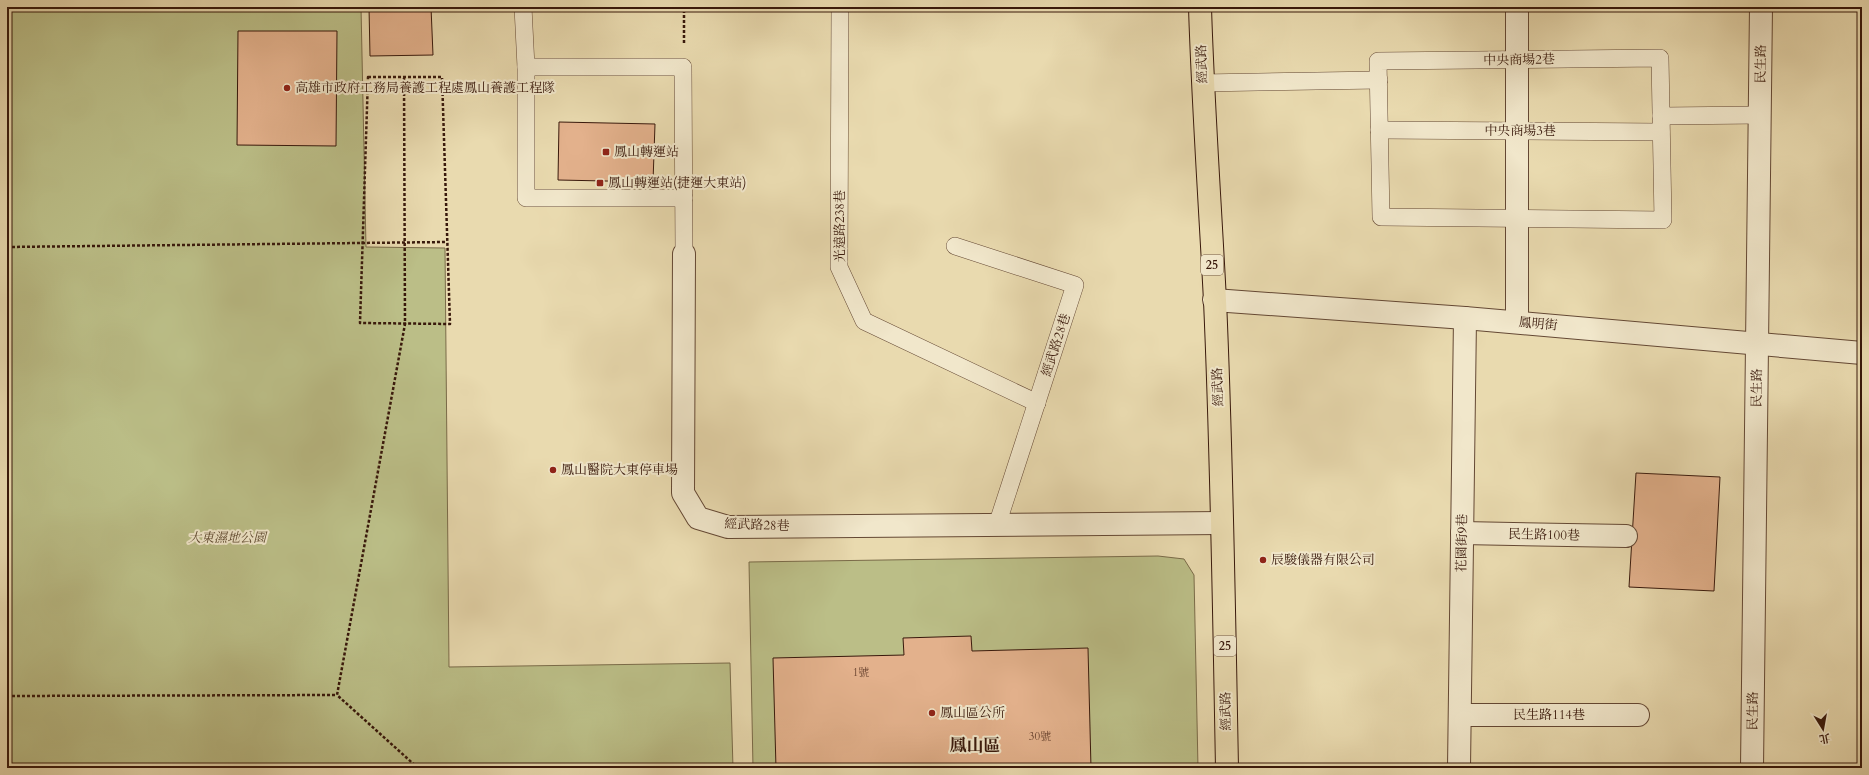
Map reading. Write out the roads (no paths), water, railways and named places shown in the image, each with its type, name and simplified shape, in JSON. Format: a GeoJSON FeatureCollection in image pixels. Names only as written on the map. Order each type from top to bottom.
{"type":"FeatureCollection","features":[{"type":"Feature","properties":{"kind":"main road","name":"經武路"},"geometry":{"type":"LineString","coordinates":[[1200,7],[1202,83],[1214,300],[1222,523],[1227,768]]}},
{"type":"Feature","properties":{"kind":"street"},"geometry":{"type":"LineString","coordinates":[[1517,7],[1517,322]]}},
{"type":"Feature","properties":{"kind":"street","name":"民生路"},"geometry":{"type":"LineString","coordinates":[[1752,768],[1761,7]]}},
{"type":"Feature","properties":{"kind":"street","name":"經武路28巷"},"geometry":{"type":"LineString","coordinates":[[684,254],[683,493],[698,518],[728,527],[1222,523]]}},
{"type":"Feature","properties":{"kind":"street","name":"鳳明街"},"geometry":{"type":"LineString","coordinates":[[1214,300],[1517,322],[1862,353]]}},
{"type":"Feature","properties":{"kind":"street","name":"花園街9巷"},"geometry":{"type":"LineString","coordinates":[[1459,768],[1465,318]]}},
{"type":"Feature","properties":{"kind":"street","name":"民生路100巷"},"geometry":{"type":"LineString","coordinates":[[1462,533],[1626,536]]}},
{"type":"Feature","properties":{"kind":"street","name":"民生路114巷"},"geometry":{"type":"LineString","coordinates":[[1460,714],[1638,715]]}},
{"type":"Feature","properties":{"kind":"lane"},"geometry":{"type":"LineString","coordinates":[[523,7],[526,67],[526,198],[684,198]]}},
{"type":"Feature","properties":{"kind":"lane","name":"光遠路238巷"},"geometry":{"type":"LineString","coordinates":[[840,7],[839,267],[864,321],[1037,403]]}},
{"type":"Feature","properties":{"kind":"lane","name":"中央商場2巷"},"geometry":{"type":"LineString","coordinates":[[1378,80],[1378,61],[1660,58],[1661,124]]}},
{"type":"Feature","properties":{"kind":"lane","name":"經武路28巷"},"geometry":{"type":"LineString","coordinates":[[526,67],[683,67],[684,254]]}},
{"type":"Feature","properties":{"kind":"lane"},"geometry":{"type":"LineString","coordinates":[[1202,83],[1378,80],[1381,217],[1517,220],[1664,220],[1661,124]]}},
{"type":"Feature","properties":{"kind":"lane","name":"中央商場3巷"},"geometry":{"type":"LineString","coordinates":[[1379,130],[1517,131],[1661,124],[1760,115]]}},
{"type":"Feature","properties":{"kind":"lane","name":"經武路28巷"},"geometry":{"type":"LineString","coordinates":[[955,246],[1075,285],[997,525]]}},
{"type":"Feature","properties":{"kind":"place","name":"高雄市政府工務局養護工程處鳳山養護工程隊"},"geometry":{"type":"Point","coordinates":[287,88]}},
{"type":"Feature","properties":{"kind":"place","name":"鳳山轉運站"},"geometry":{"type":"Point","coordinates":[606,152]}},
{"type":"Feature","properties":{"kind":"place","name":"鳳山轉運站(捷運大東站)"},"geometry":{"type":"Point","coordinates":[600,183]}},
{"type":"Feature","properties":{"kind":"place","name":"鳳山醫院大東停車場"},"geometry":{"type":"Point","coordinates":[553,470]}},
{"type":"Feature","properties":{"kind":"place","name":"辰駿儀器有限公司"},"geometry":{"type":"Point","coordinates":[1263,560]}},
{"type":"Feature","properties":{"kind":"place","name":"鳳山區公所"},"geometry":{"type":"Point","coordinates":[932,713]}},
{"type":"Feature","properties":{"kind":"district","name":"鳳山區"},"geometry":{"type":"Point","coordinates":[975,745]}},
{"type":"Feature","properties":{"kind":"park label","name":"大東濕地公園"},"geometry":{"type":"Point","coordinates":[227,538]}}]}
